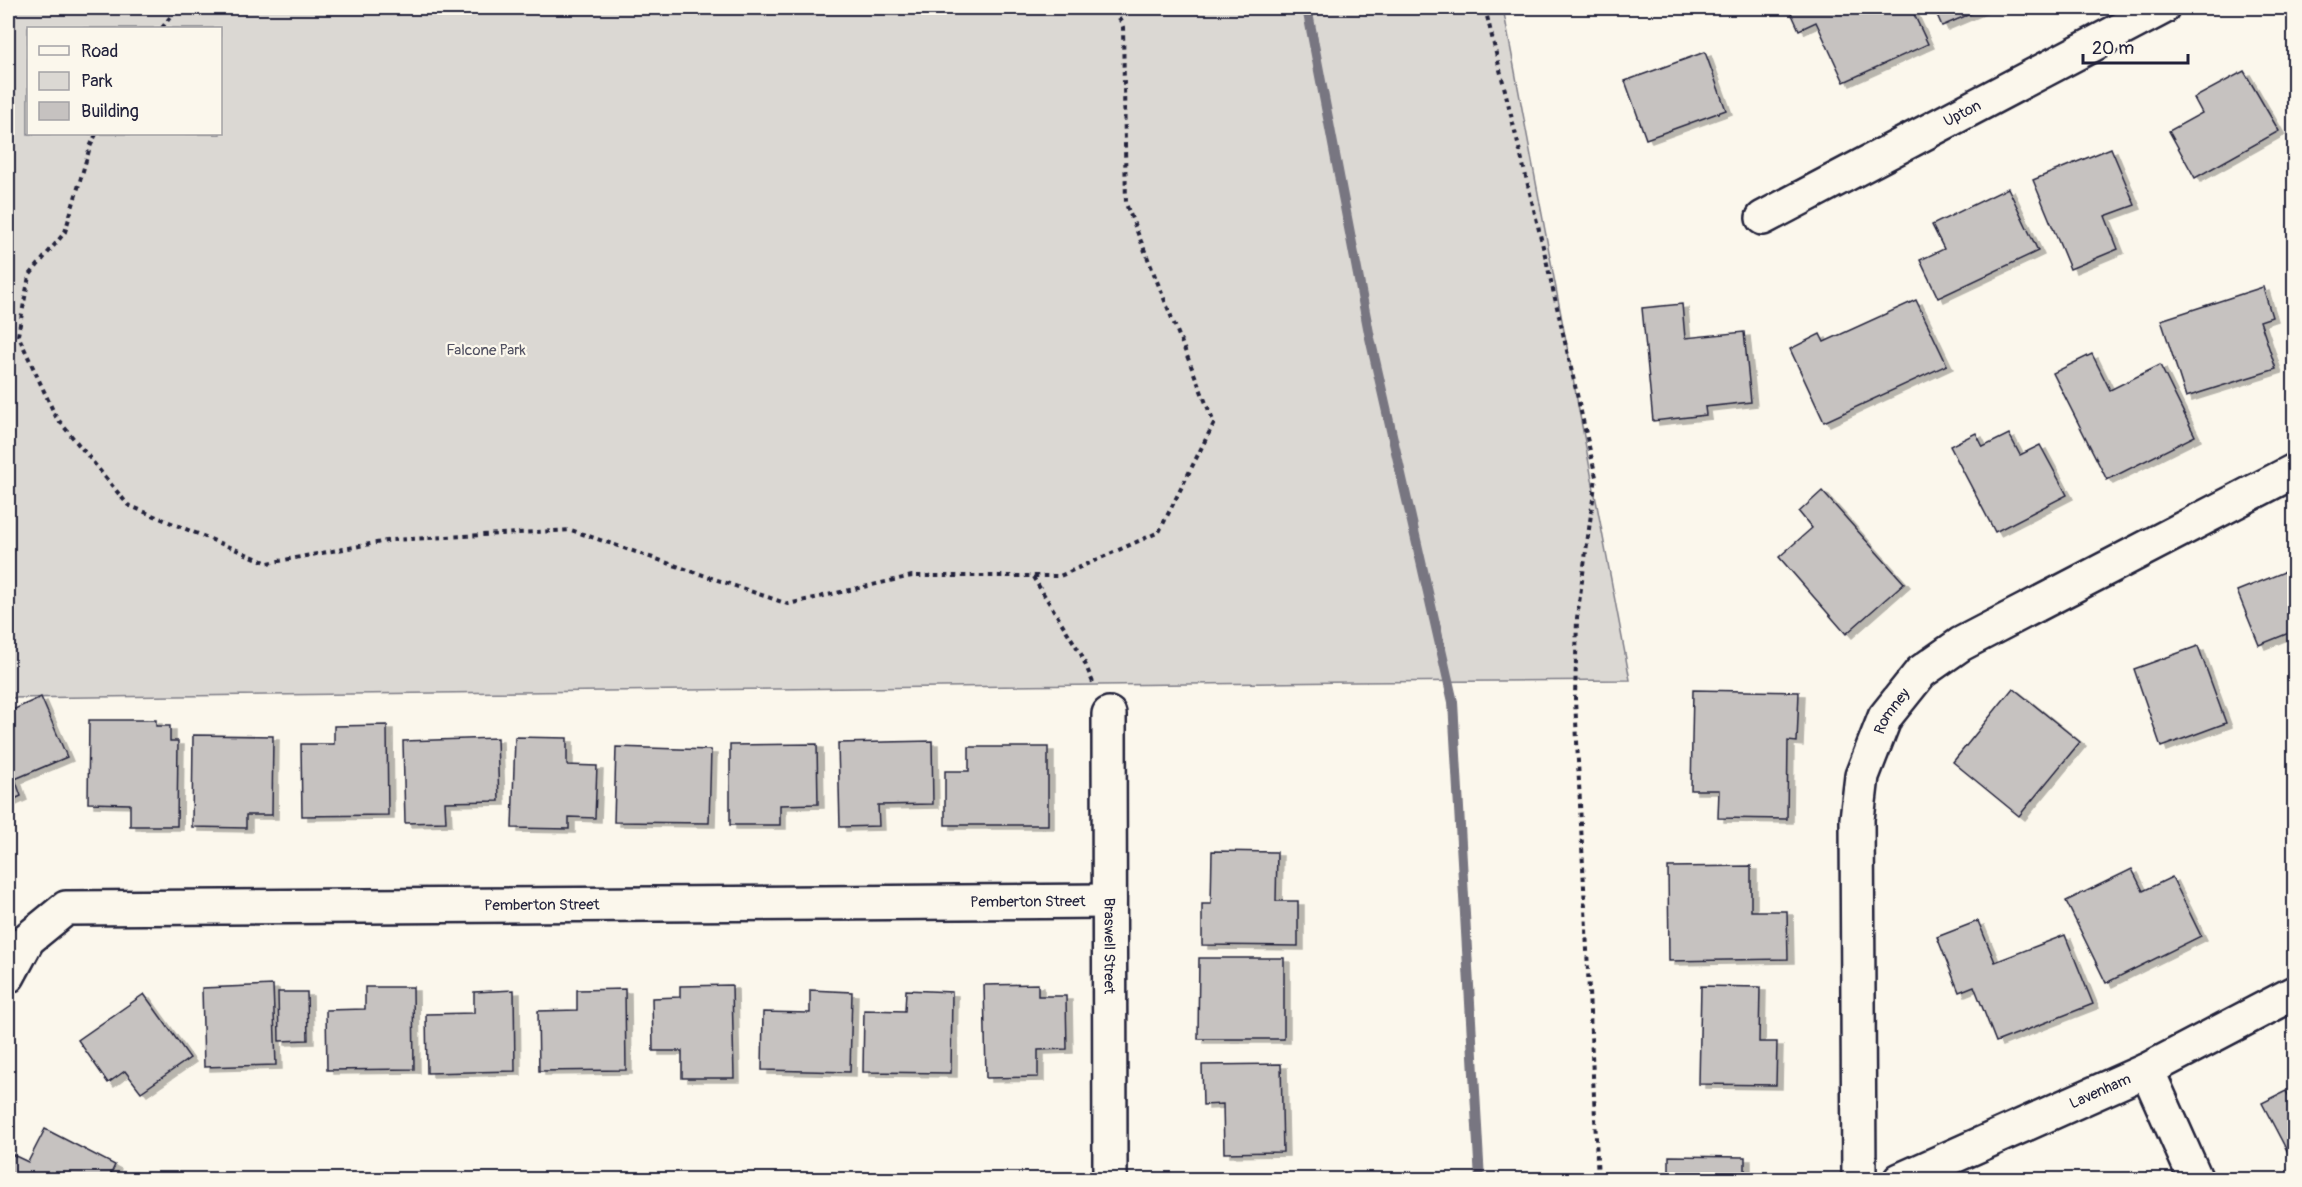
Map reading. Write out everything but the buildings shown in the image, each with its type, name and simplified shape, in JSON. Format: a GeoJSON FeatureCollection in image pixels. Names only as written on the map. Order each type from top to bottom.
{"type":"FeatureCollection","features":[{"type":"Feature","properties":{"kind":"street","name":"Upton"},"geometry":{"type":"LineString","coordinates":[[1763,218],[2162,8]]}},
{"type":"Feature","properties":{"kind":"street","name":"Romney"},"geometry":{"type":"LineString","coordinates":[[1859,1179],[1857,819],[1862,776],[1885,717],[1921,672],[1961,644],[2295,471]]}},
{"type":"Feature","properties":{"kind":"street","name":"Braswell Street"},"geometry":{"type":"LineString","coordinates":[[1109,714],[1110,1179]]}},
{"type":"Feature","properties":{"kind":"street","name":"Pemberton Street"},"geometry":{"type":"LineString","coordinates":[[8,976],[28,939],[58,914],[66,908],[92,906],[1109,901]]}},
{"type":"Feature","properties":{"kind":"street","name":"Lavenham"},"geometry":{"type":"LineString","coordinates":[[1900,1179],[2147,1070],[2295,993]]}},
{"type":"Feature","properties":{"kind":"street"},"geometry":{"type":"LineString","coordinates":[[2147,1070],[2196,1179]]}},
{"type":"Feature","properties":{"kind":"path"},"geometry":{"type":"LineString","coordinates":[[163,27],[177,8]]}},
{"type":"Feature","properties":{"kind":"path"},"geometry":{"type":"LineString","coordinates":[[96,135],[64,232],[29,276],[18,335],[56,417],[128,505],[268,563],[392,540],[571,530],[788,604],[912,576],[1060,576],[1159,532],[1214,423],[1126,204],[1123,27],[1115,8]]}},
{"type":"Feature","properties":{"kind":"path"},"geometry":{"type":"LineString","coordinates":[[1485,8],[1596,477],[1577,618],[1575,699],[1598,1179]]}},
{"type":"Feature","properties":{"kind":"path"},"geometry":{"type":"LineString","coordinates":[[1033,576],[1081,654],[1085,668],[1109,714]]}},
{"type":"Feature","properties":{"kind":"green space","name":"Falcone Park"},"geometry":{"type":"Polygon","coordinates":[[[8,8],[1503,8],[1630,680],[8,698],[8,8]]]}},
{"type":"Feature","properties":{"kind":"waterway"},"geometry":{"type":"LineString","coordinates":[[1307,8],[1370,338],[1453,702],[1480,1180]]}}]}
